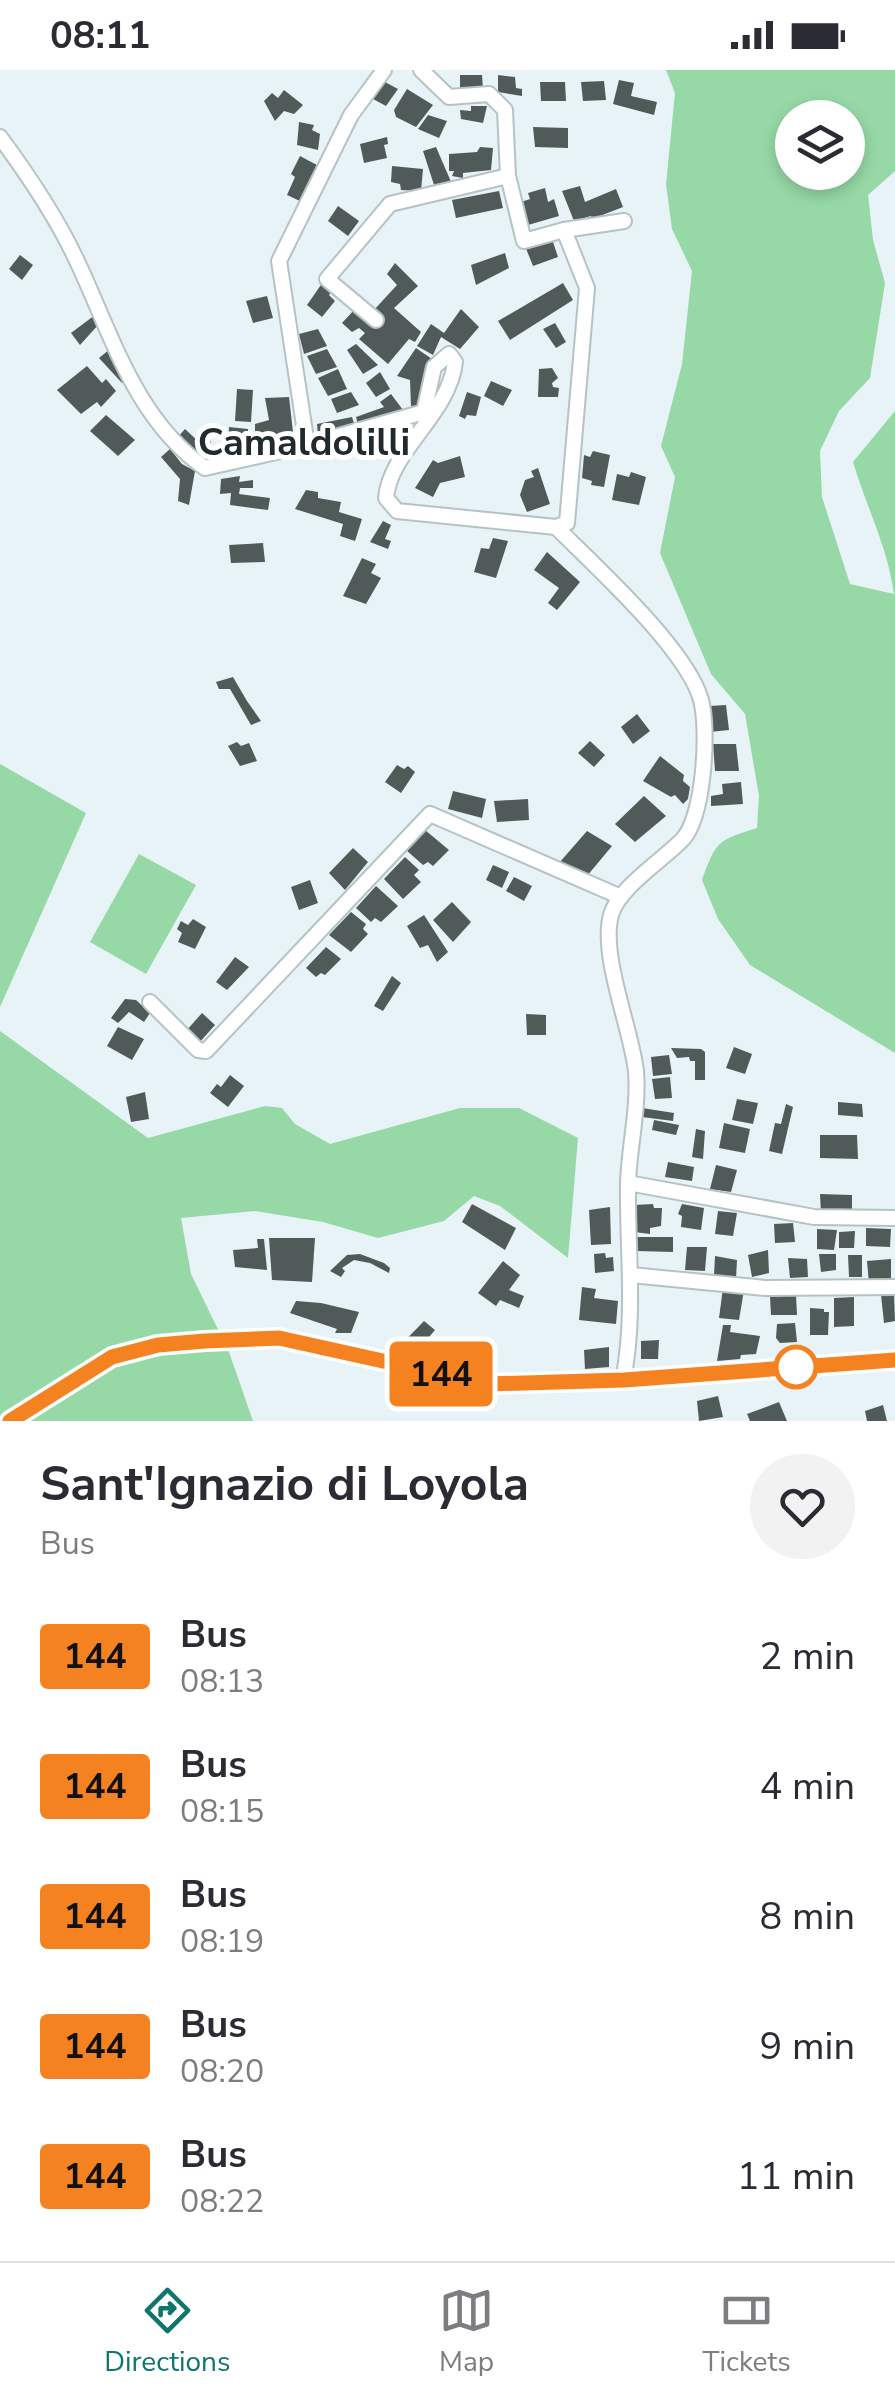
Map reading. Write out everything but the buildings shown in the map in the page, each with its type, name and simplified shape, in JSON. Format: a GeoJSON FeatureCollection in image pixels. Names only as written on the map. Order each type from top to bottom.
{"type":"FeatureCollection","features":[{"type":"Feature","properties":{"kind":"street"},"geometry":{"type":"LineString","coordinates":[[307,445],[278,261],[352,116],[384,70]]}},
{"type":"Feature","properties":{"kind":"street"},"geometry":{"type":"LineString","coordinates":[[421,70],[449,96],[489,94],[506,110],[508,176],[524,241],[564,230],[624,222]]}},
{"type":"Feature","properties":{"kind":"street"},"geometry":{"type":"LineString","coordinates":[[0,136],[76,259],[132,384],[172,442],[205,468],[424,412],[434,366],[449,354],[454,362],[449,384],[420,435],[388,478],[386,498],[397,511],[556,527],[567,522],[586,288],[564,230]]}},
{"type":"Feature","properties":{"kind":"street"},"geometry":{"type":"LineString","coordinates":[[376,320],[326,279],[390,204],[508,176]]}},
{"type":"Feature","properties":{"kind":"street"},"geometry":{"type":"LineString","coordinates":[[556,527],[644,615],[688,672],[701,700],[703,743],[696,817],[687,835],[621,897],[611,912],[612,959],[637,1086],[628,1182],[631,1275],[624,1380]]}},
{"type":"Feature","properties":{"kind":"street"},"geometry":{"type":"LineString","coordinates":[[150,1002],[198,1050],[206,1051],[430,814],[621,897]]}},
{"type":"Feature","properties":{"kind":"street"},"geometry":{"type":"LineString","coordinates":[[628,1182],[814,1217],[895,1218]]}},
{"type":"Feature","properties":{"kind":"street"},"geometry":{"type":"LineString","coordinates":[[631,1275],[766,1288],[895,1287]]}},
{"type":"Feature","properties":{"kind":"street"},"geometry":{"type":"LineString","coordinates":[[10,1421],[112,1357],[158,1345],[205,1341],[279,1338],[487,1384],[624,1380],[895,1360]]}},
{"type":"Feature","properties":{"kind":"green space"},"geometry":{"type":"Polygon","coordinates":[[[666,70],[895,70],[895,171],[868,195],[873,240],[885,283],[870,378],[839,411],[820,451],[822,497],[850,584],[894,594],[882,544],[853,462],[895,411],[895,1053],[750,965],[718,919],[702,880],[720,844],[757,828],[759,796],[745,714],[711,674],[660,553],[675,477],[661,446],[682,364],[692,271],[672,229],[666,184],[675,93],[666,70]]]}},
{"type":"Feature","properties":{"kind":"green space"},"geometry":{"type":"Polygon","coordinates":[[[0,764],[86,813],[0,1007],[0,764]]]}},
{"type":"Feature","properties":{"kind":"green space"},"geometry":{"type":"Polygon","coordinates":[[[139,854],[196,885],[146,974],[90,942],[139,854]]]}},
{"type":"Feature","properties":{"kind":"green space"},"geometry":{"type":"Polygon","coordinates":[[[0,1031],[148,1138],[265,1106],[282,1108],[295,1124],[330,1144],[460,1108],[519,1108],[578,1138],[568,1258],[500,1206],[474,1196],[444,1221],[378,1238],[323,1222],[255,1211],[181,1218],[191,1274],[229,1352],[253,1421],[0,1421],[0,1031]]]}},
{"type":"Feature","properties":{"kind":"bus line","name":"144"},"geometry":{"type":"LineString","coordinates":[[10,1421],[112,1357],[158,1345],[205,1341],[279,1338],[487,1384],[624,1380],[895,1360]]}},
{"type":"Feature","properties":{"kind":"district","name":"Camaldolilli"},"geometry":{"type":"Point","coordinates":[304,442]}}]}
